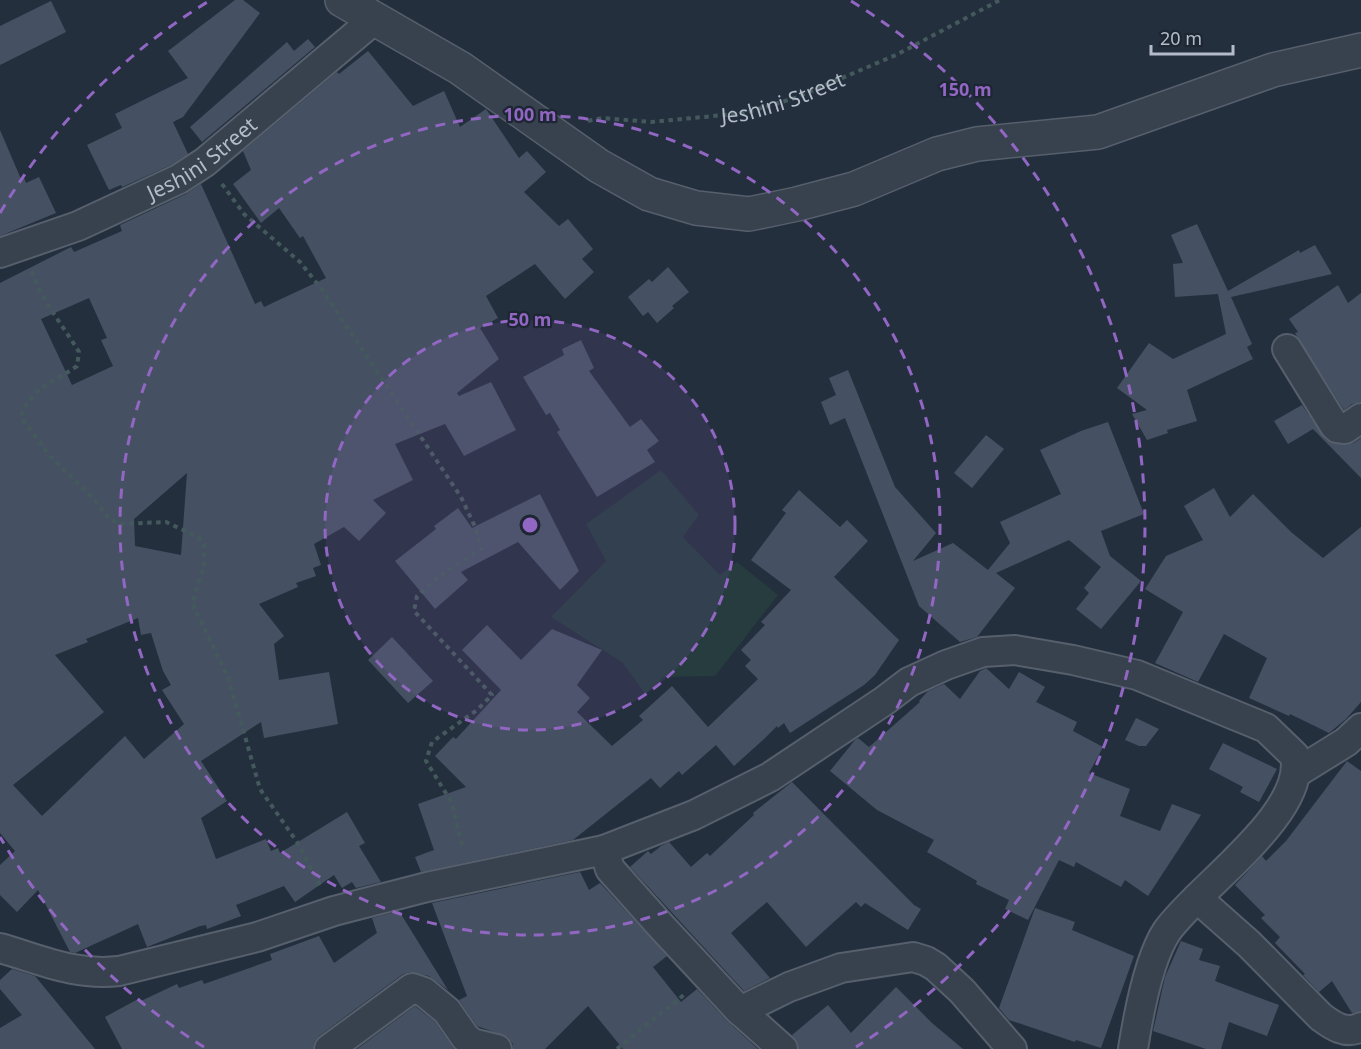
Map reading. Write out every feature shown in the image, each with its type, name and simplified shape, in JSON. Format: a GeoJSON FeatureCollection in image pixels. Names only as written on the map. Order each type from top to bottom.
{"type":"FeatureCollection","features":[{"type":"Feature","properties":{"kind":"street"},"geometry":{"type":"LineString","coordinates":[[342,0],[460,68],[599,166],[649,194],[696,208],[748,214],[854,189],[937,154],[977,144],[1098,132],[1273,70],[1361,50]]}},
{"type":"Feature","properties":{"kind":"street","name":"Jeshini Street"},"geometry":{"type":"LineString","coordinates":[[11,248],[78,226],[179,179],[205,162],[376,18]]}},
{"type":"Feature","properties":{"kind":"street"},"geometry":{"type":"LineString","coordinates":[[1287,349],[1337,428],[1345,429],[1361,418]]}},
{"type":"Feature","properties":{"kind":"street"},"geometry":{"type":"LineString","coordinates":[[0,948],[80,972],[119,971],[257,937],[334,911],[480,876],[604,850],[694,815],[770,777],[909,682],[954,661],[983,652],[1015,650],[1073,660],[1137,675],[1266,728],[1295,756],[1296,773],[1276,815],[1253,843],[1168,930],[1158,947],[1137,1020],[1133,1049]]}},
{"type":"Feature","properties":{"kind":"street"},"geometry":{"type":"LineString","coordinates":[[1296,773],[1356,741]]}},
{"type":"Feature","properties":{"kind":"street"},"geometry":{"type":"LineString","coordinates":[[604,850],[610,869],[740,1011],[783,1049]]}},
{"type":"Feature","properties":{"kind":"street"},"geometry":{"type":"LineString","coordinates":[[1197,898],[1249,944],[1321,1017],[1333,1026],[1346,1031],[1361,1027]]}},
{"type":"Feature","properties":{"kind":"street"},"geometry":{"type":"LineString","coordinates":[[740,1011],[789,987],[841,968],[913,957],[936,967],[962,991],[1012,1049]]}},
{"type":"Feature","properties":{"kind":"street"},"geometry":{"type":"LineString","coordinates":[[329,1049],[412,988],[424,992],[447,1011],[465,1037],[472,1043],[497,1049]]}},
{"type":"Feature","properties":{"kind":"path","name":"Jeshini Street"},"geometry":{"type":"LineString","coordinates":[[547,129],[602,118],[651,122],[745,113],[795,98],[886,59],[1000,0]]}},
{"type":"Feature","properties":{"kind":"path"},"geometry":{"type":"LineString","coordinates":[[205,162],[244,214],[300,262],[323,291],[461,497],[476,529],[481,549],[438,577],[417,596],[414,611],[492,695],[477,710],[432,742],[426,761],[452,803],[462,849],[480,876]]}},
{"type":"Feature","properties":{"kind":"path"},"geometry":{"type":"LineString","coordinates":[[11,248],[79,352],[77,366],[35,392],[25,406],[21,417],[49,455],[92,497],[109,518],[119,524],[166,522],[198,537],[204,544],[204,567],[192,603],[228,677],[260,789],[297,842],[334,911]]}},
{"type":"Feature","properties":{"kind":"path"},"geometry":{"type":"LineString","coordinates":[[617,1049],[707,976]]}},
{"type":"Feature","properties":{"kind":"green space"},"geometry":{"type":"Polygon","coordinates":[[[661,470],[699,515],[683,537],[720,575],[737,562],[778,595],[715,676],[664,677],[645,694],[623,663],[551,617],[606,561],[586,524],[661,470]]]}},
{"type":"Feature","properties":{"kind":"building"},"geometry":{"type":"Polygon","coordinates":[[[235,0],[243,0],[260,13],[183,117],[173,122],[188,154],[171,165],[122,187],[121,185],[109,190],[87,145],[122,128],[115,114],[188,78],[168,51],[235,0]]]}},
{"type":"Feature","properties":{"kind":"building"},"geometry":{"type":"Polygon","coordinates":[[[51,1],[66,32],[0,65],[0,26],[51,1]]]}},
{"type":"Feature","properties":{"kind":"building"},"geometry":{"type":"Polygon","coordinates":[[[308,39],[315,47],[202,142],[190,127],[287,42],[294,51],[308,39]]]}},
{"type":"Feature","properties":{"kind":"building"},"geometry":{"type":"Polygon","coordinates":[[[368,51],[413,106],[444,91],[460,127],[486,109],[519,158],[527,151],[546,172],[524,192],[559,226],[568,219],[593,249],[582,259],[594,272],[565,299],[535,264],[486,296],[498,318],[480,328],[499,359],[457,393],[459,396],[491,382],[516,430],[464,456],[445,424],[395,444],[413,480],[373,500],[386,513],[359,541],[344,527],[314,544],[321,565],[313,568],[316,576],[296,583],[298,587],[259,604],[284,636],[274,644],[279,680],[329,672],[338,724],[264,738],[261,722],[201,761],[227,801],[201,818],[216,859],[266,839],[271,851],[278,848],[280,853],[347,812],[365,843],[359,846],[381,882],[356,888],[352,882],[342,888],[334,875],[295,902],[284,886],[236,905],[241,916],[207,929],[206,925],[200,926],[147,947],[138,924],[75,953],[70,952],[38,890],[17,912],[0,895],[0,865],[15,851],[0,833],[0,283],[71,247],[74,252],[122,231],[120,225],[186,194],[201,184],[255,304],[261,301],[264,307],[326,278],[303,236],[300,238],[279,208],[261,223],[233,184],[251,170],[243,151],[337,72],[339,74],[368,51]],[[89,298],[41,319],[72,385],[113,366],[101,340],[107,338],[89,298]],[[187,473],[134,519],[135,546],[181,555],[187,473]],[[138,618],[86,639],[88,642],[55,655],[104,712],[13,785],[42,816],[125,736],[144,759],[184,724],[162,690],[171,685],[163,671],[151,633],[141,635],[138,618]]]}},
{"type":"Feature","properties":{"kind":"building"},"geometry":{"type":"Polygon","coordinates":[[[0,130],[21,179],[24,178],[26,183],[39,177],[56,213],[0,236],[0,130]]]}},
{"type":"Feature","properties":{"kind":"building"},"geometry":{"type":"Polygon","coordinates":[[[1197,224],[1228,291],[1299,250],[1300,253],[1315,245],[1332,274],[1231,297],[1252,344],[1247,347],[1253,359],[1187,390],[1197,421],[1167,430],[1168,433],[1147,440],[1132,414],[1147,410],[1117,388],[1149,343],[1173,359],[1226,334],[1218,294],[1175,297],[1173,264],[1183,263],[1171,235],[1197,224]]]}},
{"type":"Feature","properties":{"kind":"building"},"geometry":{"type":"Polygon","coordinates":[[[668,267],[689,292],[657,323],[648,312],[643,316],[628,297],[649,279],[652,282],[668,267]]]}},
{"type":"Feature","properties":{"kind":"building"},"geometry":{"type":"Polygon","coordinates":[[[1338,285],[1348,303],[1361,293],[1361,402],[1352,404],[1344,410],[1295,333],[1298,332],[1289,319],[1338,285]]]}},
{"type":"Feature","properties":{"kind":"building"},"geometry":{"type":"Polygon","coordinates":[[[581,340],[594,368],[589,371],[630,427],[641,419],[659,441],[647,450],[655,462],[597,497],[557,432],[560,430],[550,413],[546,415],[523,377],[564,355],[562,349],[581,340]]]}},
{"type":"Feature","properties":{"kind":"building"},"geometry":{"type":"Polygon","coordinates":[[[848,370],[895,487],[936,533],[913,561],[953,543],[988,570],[1010,543],[1000,522],[1061,494],[1040,450],[1081,431],[1108,422],[1144,514],[1101,531],[1110,556],[1141,581],[1101,629],[1076,609],[1089,593],[1084,588],[1101,567],[1069,540],[996,573],[1015,588],[977,637],[960,642],[919,606],[845,418],[830,425],[821,402],[836,395],[829,378],[848,370]]]}},
{"type":"Feature","properties":{"kind":"building"},"geometry":{"type":"Polygon","coordinates":[[[1302,405],[1326,440],[1343,445],[1354,443],[1361,438],[1361,478],[1313,429],[1288,444],[1274,421],[1302,405]]]}},
{"type":"Feature","properties":{"kind":"building"},"geometry":{"type":"Polygon","coordinates":[[[986,435],[1004,449],[972,488],[954,473],[986,435]]]}},
{"type":"Feature","properties":{"kind":"building"},"geometry":{"type":"Polygon","coordinates":[[[1214,488],[1230,517],[1253,494],[1291,532],[1323,558],[1361,527],[1361,702],[1329,733],[1249,698],[1267,658],[1224,634],[1198,682],[1155,663],[1183,612],[1145,589],[1166,556],[1203,540],[1184,506],[1214,488]]]}},
{"type":"Feature","properties":{"kind":"building"},"geometry":{"type":"Polygon","coordinates":[[[799,490],[840,527],[847,520],[868,541],[834,577],[899,640],[875,675],[864,685],[790,733],[784,723],[778,728],[777,726],[734,766],[716,745],[682,775],[679,771],[660,788],[651,778],[573,840],[421,872],[415,857],[434,850],[418,804],[466,787],[435,756],[453,737],[456,739],[501,690],[462,650],[487,625],[521,660],[552,629],[602,650],[577,685],[590,698],[577,712],[612,746],[643,720],[639,716],[672,686],[708,727],[758,679],[745,666],[751,660],[741,650],[765,625],[761,622],[791,590],[751,560],[786,513],[782,510],[799,490]]]}},
{"type":"Feature","properties":{"kind":"building"},"geometry":{"type":"Polygon","coordinates":[[[540,494],[579,571],[560,590],[518,542],[461,572],[468,580],[435,609],[395,561],[436,529],[434,526],[458,508],[472,528],[540,494]]]}},
{"type":"Feature","properties":{"kind":"building"},"geometry":{"type":"Polygon","coordinates":[[[392,637],[433,681],[408,703],[368,660],[392,637]]]}},
{"type":"Feature","properties":{"kind":"building"},"geometry":{"type":"Polygon","coordinates":[[[986,668],[1009,689],[1019,672],[1045,687],[1036,702],[1077,722],[1073,731],[1103,747],[1089,773],[1130,789],[1120,816],[1160,831],[1172,804],[1201,815],[1148,896],[1125,880],[1121,887],[1076,862],[1074,867],[1059,860],[1028,920],[1005,909],[1009,900],[976,884],[977,881],[927,852],[934,840],[877,810],[830,771],[855,740],[858,738],[869,747],[920,702],[928,691],[944,684],[960,699],[980,671],[986,668]]]}},
{"type":"Feature","properties":{"kind":"building"},"geometry":{"type":"Polygon","coordinates":[[[1136,718],[1159,729],[1146,746],[1139,746],[1125,740],[1136,718]]]}},
{"type":"Feature","properties":{"kind":"building"},"geometry":{"type":"Polygon","coordinates":[[[1223,743],[1277,769],[1259,802],[1240,792],[1243,787],[1209,769],[1223,743]]]}},
{"type":"Feature","properties":{"kind":"building"},"geometry":{"type":"Polygon","coordinates":[[[1347,761],[1361,771],[1361,1011],[1352,1013],[1332,981],[1319,992],[1303,975],[1305,974],[1275,943],[1280,937],[1261,918],[1265,915],[1235,885],[1262,856],[1266,861],[1286,841],[1347,761]]]}},
{"type":"Feature","properties":{"kind":"building"},"geometry":{"type":"Polygon","coordinates":[[[792,782],[914,905],[921,909],[908,930],[865,903],[861,907],[856,902],[806,947],[767,902],[731,933],[770,978],[744,991],[630,867],[648,851],[651,854],[669,842],[691,867],[707,853],[710,856],[754,815],[753,813],[792,782]]]}},
{"type":"Feature","properties":{"kind":"building"},"geometry":{"type":"Polygon","coordinates":[[[580,872],[589,890],[600,883],[667,956],[653,967],[681,1002],[697,989],[758,1049],[623,1049],[588,1006],[545,1049],[513,1049],[513,1044],[508,1037],[477,1026],[459,1000],[467,996],[432,903],[580,872]]]}},
{"type":"Feature","properties":{"kind":"building"},"geometry":{"type":"Polygon","coordinates":[[[1035,908],[1075,922],[1072,930],[1134,956],[1101,1048],[1076,1040],[1075,1042],[1009,1020],[999,1008],[1035,908]]]}},
{"type":"Feature","properties":{"kind":"building"},"geometry":{"type":"Polygon","coordinates":[[[399,911],[448,990],[429,976],[410,972],[403,974],[319,1036],[314,1042],[313,1049],[122,1049],[105,1017],[140,998],[141,1001],[177,984],[179,988],[202,980],[204,984],[272,960],[270,954],[319,936],[334,963],[377,933],[372,918],[399,911]]]}},
{"type":"Feature","properties":{"kind":"building"},"geometry":{"type":"Polygon","coordinates":[[[1181,941],[1203,949],[1199,960],[1220,966],[1215,981],[1279,1005],[1267,1036],[1229,1022],[1221,1049],[1206,1049],[1153,1031],[1165,977],[1181,941]]]}},
{"type":"Feature","properties":{"kind":"building"},"geometry":{"type":"Polygon","coordinates":[[[12,969],[35,976],[95,1049],[0,1049],[0,1028],[22,1015],[0,989],[0,980],[12,969]]]}},
{"type":"Feature","properties":{"kind":"building"},"geometry":{"type":"Polygon","coordinates":[[[896,987],[932,1023],[963,1049],[799,1049],[792,1035],[828,1005],[851,1033],[896,987]]]}},
{"type":"Feature","properties":{"kind":"building"},"geometry":{"type":"Polygon","coordinates":[[[415,1006],[435,1022],[454,1049],[357,1049],[415,1006]]]}}]}
